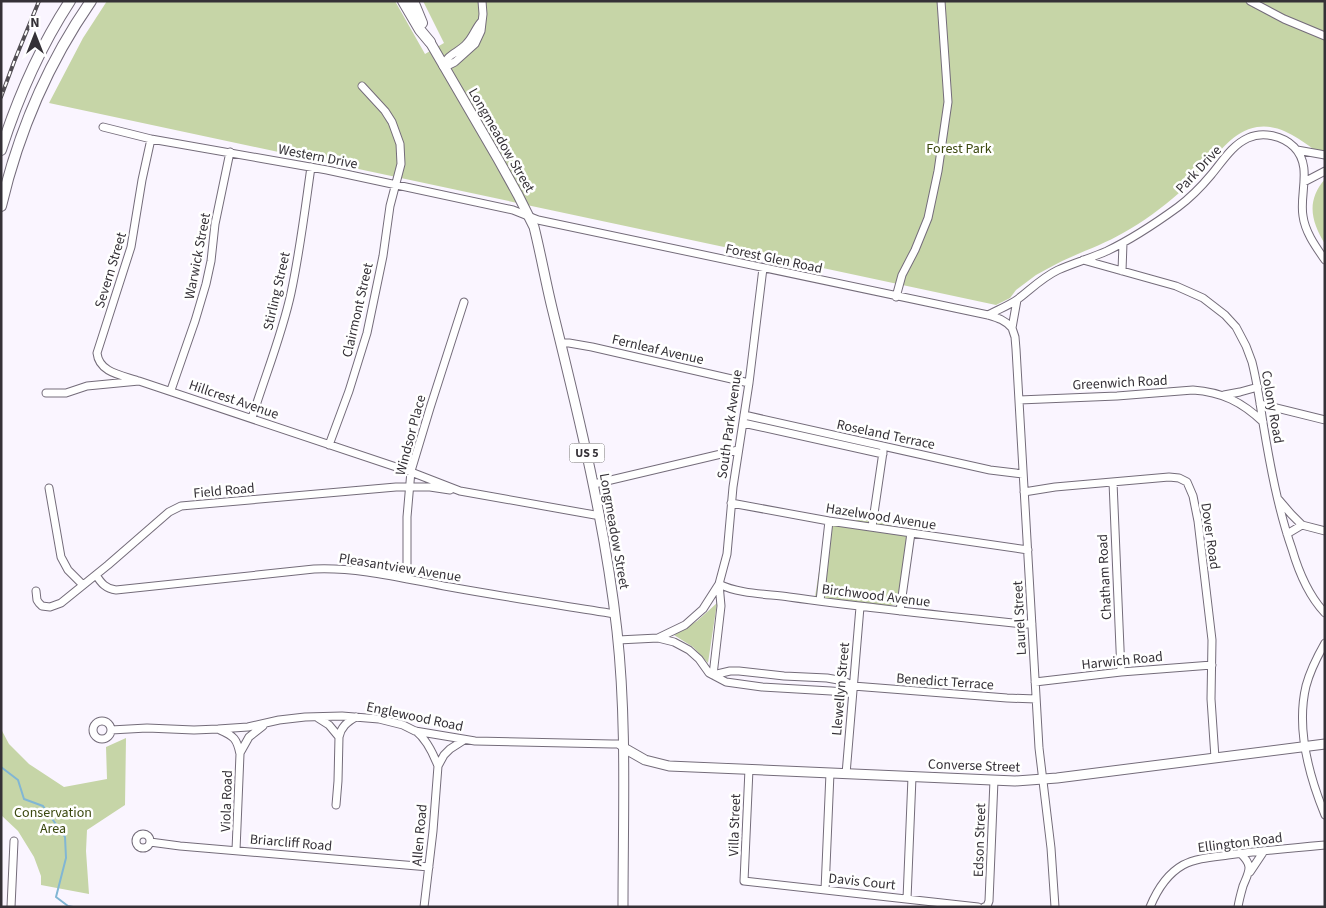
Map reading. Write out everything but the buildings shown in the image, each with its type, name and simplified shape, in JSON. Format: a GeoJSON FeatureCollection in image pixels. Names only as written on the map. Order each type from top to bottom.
{"type":"FeatureCollection","features":[{"type":"Feature","properties":{"kind":"highway"},"geometry":{"type":"LineString","coordinates":[[1,150],[27,80],[48,38],[70,1]]}},
{"type":"Feature","properties":{"kind":"highway"},"geometry":{"type":"LineString","coordinates":[[1,206],[16,155],[41,90],[60,50],[90,1]]}},
{"type":"Feature","properties":{"kind":"highway","name":"US 5"},"geometry":{"type":"LineString","coordinates":[[403,1],[420,30],[430,42]]}},
{"type":"Feature","properties":{"kind":"highway","name":"US 5"},"geometry":{"type":"LineString","coordinates":[[413,1],[430,42]]}},
{"type":"Feature","properties":{"kind":"main road","name":"Longmeadow Street"},"geometry":{"type":"LineString","coordinates":[[430,42],[498,159],[534,227],[594,484],[618,640],[624,748],[623,907]]}},
{"type":"Feature","properties":{"kind":"main road","name":"Converse Street"},"geometry":{"type":"LineString","coordinates":[[624,748],[641,758],[679,767],[1022,781],[1325,744]]}},
{"type":"Feature","properties":{"kind":"street"},"geometry":{"type":"LineString","coordinates":[[443,66],[455,62],[473,47],[481,31],[482,1]]}},
{"type":"Feature","properties":{"kind":"street"},"geometry":{"type":"LineString","coordinates":[[896,296],[902,276],[920,240],[928,218],[938,171],[948,102],[941,1]]}},
{"type":"Feature","properties":{"kind":"street"},"geometry":{"type":"LineString","coordinates":[[1250,1],[1284,19],[1325,36]]}},
{"type":"Feature","properties":{"kind":"street","name":"Clairmont Street"},"geometry":{"type":"LineString","coordinates":[[330,444],[367,333],[401,155],[400,144],[392,122],[385,111],[362,86]]}},
{"type":"Feature","properties":{"kind":"street","name":"Western Drive"},"geometry":{"type":"LineString","coordinates":[[103,128],[396,181],[527,215]]}},
{"type":"Feature","properties":{"kind":"street","name":"Park Drive"},"geometry":{"type":"LineString","coordinates":[[988,315],[1017,300],[1056,271],[1123,243],[1146,229],[1186,201],[1210,177],[1233,149],[1246,139],[1261,135],[1277,137],[1297,150]]}},
{"type":"Feature","properties":{"kind":"street","name":"Severn Street"},"geometry":{"type":"LineString","coordinates":[[139,380],[104,368],[99,362],[97,353],[132,247],[142,180],[151,138]]}},
{"type":"Feature","properties":{"kind":"street"},"geometry":{"type":"LineString","coordinates":[[1297,150],[1325,155]]}},
{"type":"Feature","properties":{"kind":"street"},"geometry":{"type":"LineString","coordinates":[[1297,150],[1302,159],[1304,182],[1303,218],[1309,235],[1325,260]]}},
{"type":"Feature","properties":{"kind":"street","name":"Warwick Street"},"geometry":{"type":"LineString","coordinates":[[171,390],[206,284],[211,261],[215,224],[230,152]]}},
{"type":"Feature","properties":{"kind":"street","name":"Stirling Street"},"geometry":{"type":"LineString","coordinates":[[252,418],[278,341],[291,293],[311,167]]}},
{"type":"Feature","properties":{"kind":"street"},"geometry":{"type":"LineString","coordinates":[[1304,182],[1325,171]]}},
{"type":"Feature","properties":{"kind":"street","name":"Forest Glen Road"},"geometry":{"type":"LineString","coordinates":[[527,215],[544,222],[1001,318],[1012,328]]}},
{"type":"Feature","properties":{"kind":"street"},"geometry":{"type":"LineString","coordinates":[[1122,271],[1123,243]]}},
{"type":"Feature","properties":{"kind":"street","name":"Colony Road"},"geometry":{"type":"LineString","coordinates":[[1083,260],[1183,288],[1203,298],[1225,315],[1236,327],[1252,362],[1278,498],[1287,534],[1305,585],[1325,613]]}},
{"type":"Feature","properties":{"kind":"street","name":"South Park Avenue"},"geometry":{"type":"LineString","coordinates":[[618,640],[658,638],[685,625],[698,615],[708,603],[719,584],[727,554],[731,503],[749,383],[763,268]]}},
{"type":"Feature","properties":{"kind":"street"},"geometry":{"type":"LineString","coordinates":[[1012,328],[1017,300]]}},
{"type":"Feature","properties":{"kind":"street","name":"Windsor Place"},"geometry":{"type":"LineString","coordinates":[[407,579],[407,517],[411,472],[464,302]]}},
{"type":"Feature","properties":{"kind":"street","name":"Laurel Street"},"geometry":{"type":"LineString","coordinates":[[1012,328],[1015,337],[1042,780],[1051,848],[1055,907]]}},
{"type":"Feature","properties":{"kind":"street","name":"Fernleaf Avenue"},"geometry":{"type":"LineString","coordinates":[[561,343],[592,347],[749,383]]}},
{"type":"Feature","properties":{"kind":"street","name":"Hillcrest Avenue"},"geometry":{"type":"LineString","coordinates":[[46,393],[66,393],[87,386],[139,380],[411,472]]}},
{"type":"Feature","properties":{"kind":"street","name":"Greenwich Road"},"geometry":{"type":"LineString","coordinates":[[1222,395],[1258,387]]}},
{"type":"Feature","properties":{"kind":"street","name":"Greenwich Road"},"geometry":{"type":"LineString","coordinates":[[1019,400],[1116,396],[1193,390],[1205,391],[1231,399],[1251,410],[1263,422]]}},
{"type":"Feature","properties":{"kind":"street"},"geometry":{"type":"LineString","coordinates":[[1260,404],[1325,420]]}},
{"type":"Feature","properties":{"kind":"street","name":"Roseland Terrace"},"geometry":{"type":"LineString","coordinates":[[744,414],[884,450],[990,470],[1023,474]]}},
{"type":"Feature","properties":{"kind":"street"},"geometry":{"type":"LineString","coordinates":[[742,424],[884,450],[872,527]]}},
{"type":"Feature","properties":{"kind":"street"},"geometry":{"type":"LineString","coordinates":[[594,484],[738,450]]}},
{"type":"Feature","properties":{"kind":"street","name":"Field Road"},"geometry":{"type":"LineString","coordinates":[[411,472],[460,491]]}},
{"type":"Feature","properties":{"kind":"street","name":"Dover Road"},"geometry":{"type":"LineString","coordinates":[[1024,492],[1055,487],[1175,477],[1185,480],[1190,488],[1198,521],[1212,640],[1211,699],[1214,758]]}},
{"type":"Feature","properties":{"kind":"street","name":"Chatham Road"},"geometry":{"type":"LineString","coordinates":[[1113,482],[1121,672]]}},
{"type":"Feature","properties":{"kind":"street","name":"Field Road"},"geometry":{"type":"LineString","coordinates":[[36,591],[38,604],[43,607],[50,607],[61,603],[177,507],[396,487],[430,487],[600,515]]}},
{"type":"Feature","properties":{"kind":"street"},"geometry":{"type":"LineString","coordinates":[[49,488],[61,556],[68,570],[83,585]]}},
{"type":"Feature","properties":{"kind":"street"},"geometry":{"type":"LineString","coordinates":[[1278,498],[1302,525],[1325,531]]}},
{"type":"Feature","properties":{"kind":"street","name":"Hazelwood Avenue"},"geometry":{"type":"LineString","coordinates":[[731,503],[830,521],[1028,550]]}},
{"type":"Feature","properties":{"kind":"street"},"geometry":{"type":"LineString","coordinates":[[820,601],[830,521]]}},
{"type":"Feature","properties":{"kind":"street"},"geometry":{"type":"LineString","coordinates":[[1287,534],[1302,525]]}},
{"type":"Feature","properties":{"kind":"street"},"geometry":{"type":"LineString","coordinates":[[900,611],[910,533]]}},
{"type":"Feature","properties":{"kind":"street","name":"Pleasantview Avenue"},"geometry":{"type":"LineString","coordinates":[[96,575],[106,587],[116,590],[159,584],[328,568],[374,573],[615,614]]}},
{"type":"Feature","properties":{"kind":"street","name":"South Park Avenue"},"geometry":{"type":"LineString","coordinates":[[713,675],[721,606],[719,584]]}},
{"type":"Feature","properties":{"kind":"street","name":"Birchwood Avenue"},"geometry":{"type":"LineString","coordinates":[[719,584],[726,588],[860,607],[1032,624]]}},
{"type":"Feature","properties":{"kind":"street","name":"Llewellyn Street"},"geometry":{"type":"LineString","coordinates":[[846,774],[860,607]]}},
{"type":"Feature","properties":{"kind":"street","name":"Benedict Terrace"},"geometry":{"type":"LineString","coordinates":[[658,638],[674,642],[689,650],[699,659],[709,673],[726,682],[843,692],[853,686]]}},
{"type":"Feature","properties":{"kind":"street"},"geometry":{"type":"LineString","coordinates":[[1325,643],[1306,685],[1303,707],[1303,731],[1307,762],[1325,815]]}},
{"type":"Feature","properties":{"kind":"street","name":"Harwich Road"},"geometry":{"type":"LineString","coordinates":[[1035,682],[1121,672],[1212,665]]}},
{"type":"Feature","properties":{"kind":"street","name":"Benedict Terrace"},"geometry":{"type":"LineString","coordinates":[[713,675],[739,671],[798,678],[827,678],[844,681],[853,686],[1036,699]]}},
{"type":"Feature","properties":{"kind":"street"},"geometry":{"type":"LineString","coordinates":[[315,717],[329,725],[339,737]]}},
{"type":"Feature","properties":{"kind":"street"},"geometry":{"type":"LineString","coordinates":[[336,805],[339,737],[341,729],[345,724],[357,717]]}},
{"type":"Feature","properties":{"kind":"street","name":"Englewood Road"},"geometry":{"type":"LineString","coordinates":[[111,730],[147,728],[218,729],[248,727],[296,718],[357,717],[395,722],[415,731],[464,740],[618,744],[624,748]]}},
{"type":"Feature","properties":{"kind":"street","name":"Viola Road"},"geometry":{"type":"LineString","coordinates":[[240,754],[249,736],[268,723]]}},
{"type":"Feature","properties":{"kind":"street","name":"Viola Road"},"geometry":{"type":"LineString","coordinates":[[218,729],[235,739],[240,754],[236,850]]}},
{"type":"Feature","properties":{"kind":"street"},"geometry":{"type":"LineString","coordinates":[[415,731],[422,736],[438,766]]}},
{"type":"Feature","properties":{"kind":"street"},"geometry":{"type":"LineString","coordinates":[[438,766],[444,755],[464,740]]}},
{"type":"Feature","properties":{"kind":"street","name":"Allen Road"},"geometry":{"type":"LineString","coordinates":[[424,907],[438,766]]}},
{"type":"Feature","properties":{"kind":"street","name":"Villa Street"},"geometry":{"type":"LineString","coordinates":[[744,881],[749,769]]}},
{"type":"Feature","properties":{"kind":"street"},"geometry":{"type":"LineString","coordinates":[[826,890],[830,773]]}},
{"type":"Feature","properties":{"kind":"street"},"geometry":{"type":"LineString","coordinates":[[907,899],[912,776]]}},
{"type":"Feature","properties":{"kind":"street","name":"Edson Street"},"geometry":{"type":"LineString","coordinates":[[986,904],[994,780]]}},
{"type":"Feature","properties":{"kind":"street"},"geometry":{"type":"LineString","coordinates":[[11,907],[14,841]]}},
{"type":"Feature","properties":{"kind":"street","name":"Briarcliff Road"},"geometry":{"type":"LineString","coordinates":[[150,842],[429,866]]}},
{"type":"Feature","properties":{"kind":"street","name":"Ellington Road"},"geometry":{"type":"LineString","coordinates":[[1151,905],[1155,895],[1166,879],[1184,864],[1240,853],[1325,845]]}},
{"type":"Feature","properties":{"kind":"street"},"geometry":{"type":"LineString","coordinates":[[1238,907],[1250,872],[1264,851]]}},
{"type":"Feature","properties":{"kind":"street"},"geometry":{"type":"LineString","coordinates":[[1240,853],[1248,861],[1250,872]]}},
{"type":"Feature","properties":{"kind":"street","name":"Davis Court"},"geometry":{"type":"LineString","coordinates":[[744,881],[978,907]]}},
{"type":"Feature","properties":{"kind":"green space","name":"Forest Park"},"geometry":{"type":"Polygon","coordinates":[[[107,1],[395,1],[425,54],[444,43],[423,1],[1325,1],[1325,157],[1293,135],[1276,128],[1257,127],[1248,129],[1227,144],[1189,185],[1145,219],[1114,238],[1066,259],[1036,275],[1016,290],[1010,298],[996,305],[49,103],[83,38],[107,1]]]}},
{"type":"Feature","properties":{"kind":"green space"},"geometry":{"type":"Polygon","coordinates":[[[1325,179],[1325,244],[1316,227],[1313,203],[1319,187],[1325,179]]]}},
{"type":"Feature","properties":{"kind":"green space"},"geometry":{"type":"Polygon","coordinates":[[[869,518],[908,531],[900,605],[847,606],[815,597],[826,526],[869,518]]]}},
{"type":"Feature","properties":{"kind":"green space"},"geometry":{"type":"Polygon","coordinates":[[[717,603],[708,663],[693,647],[674,635],[697,621],[717,603]]]}},
{"type":"Feature","properties":{"kind":"green space","name":"Conservation Area"},"geometry":{"type":"Polygon","coordinates":[[[1,729],[9,744],[29,764],[64,787],[107,779],[106,747],[126,738],[125,805],[87,830],[86,851],[89,894],[41,885],[41,876],[34,857],[18,831],[1,815],[1,729]]]}},
{"type":"Feature","properties":{"kind":"waterway"},"geometry":{"type":"LineString","coordinates":[[1,767],[18,780],[24,799],[43,806],[65,837],[66,858],[56,897],[68,906],[73,907]]}},
{"type":"Feature","properties":{"kind":"railway"},"geometry":{"type":"LineString","coordinates":[[1,97],[39,1]]}}]}
